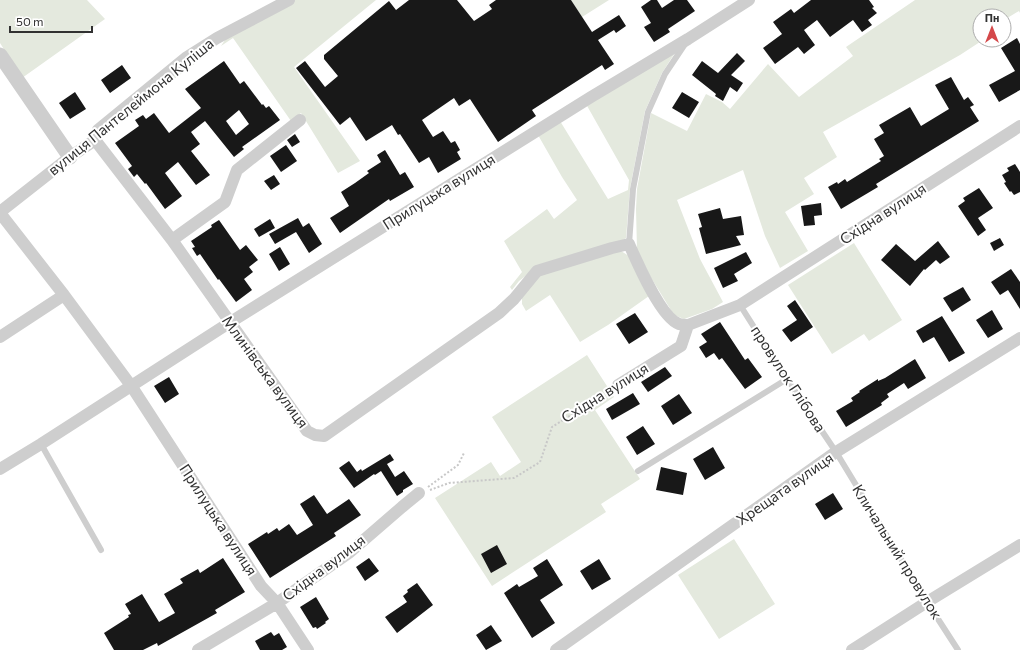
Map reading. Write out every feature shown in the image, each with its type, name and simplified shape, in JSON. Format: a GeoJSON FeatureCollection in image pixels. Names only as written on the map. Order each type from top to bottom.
{"type":"FeatureCollection","features":[{"type":"Feature","properties":{"kind":"street","name":"вулиця Пантелеймона Куліша"},"geometry":{"type":"LineString","coordinates":[[0,213],[70,157],[95,140],[98,130],[187,57],[217,38],[288,0]]}},
{"type":"Feature","properties":{"kind":"street","name":"Прилуцька вулиця"},"geometry":{"type":"LineString","coordinates":[[0,469],[229,323],[749,0]]}},
{"type":"Feature","properties":{"kind":"street"},"geometry":{"type":"LineString","coordinates":[[2,62],[70,157]]}},
{"type":"Feature","properties":{"kind":"street"},"geometry":{"type":"LineString","coordinates":[[172,240],[225,202],[237,170],[300,120]]}},
{"type":"Feature","properties":{"kind":"street","name":"Східна вулиця"},"geometry":{"type":"LineString","coordinates":[[618,385],[681,346],[688,325],[740,305],[1020,126]]}},
{"type":"Feature","properties":{"kind":"street","name":"Млинівська вулиця"},"geometry":{"type":"LineString","coordinates":[[95,140],[172,240],[307,432],[315,435],[324,436],[499,313],[514,299],[537,271],[628,244]]}},
{"type":"Feature","properties":{"kind":"street","name":"Прилуцька вулиця"},"geometry":{"type":"LineString","coordinates":[[0,213],[132,386],[262,586],[277,603],[308,650]]}},
{"type":"Feature","properties":{"kind":"street"},"geometry":{"type":"LineString","coordinates":[[628,244],[645,279],[664,311],[678,324],[688,325]]}},
{"type":"Feature","properties":{"kind":"street"},"geometry":{"type":"LineString","coordinates":[[0,338],[64,295]]}},
{"type":"Feature","properties":{"kind":"street","name":"Хрещата вулиця"},"geometry":{"type":"LineString","coordinates":[[556,650],[836,452],[1020,338]]}},
{"type":"Feature","properties":{"kind":"street","name":"Східна вулиця"},"geometry":{"type":"LineString","coordinates":[[198,650],[277,603],[350,552],[419,493]]}},
{"type":"Feature","properties":{"kind":"street"},"geometry":{"type":"LineString","coordinates":[[852,650],[1020,545]]}},
{"type":"Feature","properties":{"kind":"lane"},"geometry":{"type":"LineString","coordinates":[[628,244],[633,189],[648,112],[665,74],[688,39]]}},
{"type":"Feature","properties":{"kind":"lane","name":"провулок Глібова"},"geometry":{"type":"LineString","coordinates":[[740,305],[786,379],[836,452]]}},
{"type":"Feature","properties":{"kind":"lane"},"geometry":{"type":"LineString","coordinates":[[638,471],[786,379]]}},
{"type":"Feature","properties":{"kind":"lane"},"geometry":{"type":"LineString","coordinates":[[41,444],[101,550]]}},
{"type":"Feature","properties":{"kind":"lane","name":"Кличальний провулок"},"geometry":{"type":"LineString","coordinates":[[836,452],[927,602],[958,650]]}},
{"type":"Feature","properties":{"kind":"path","name":"Східна вулиця"},"geometry":{"type":"LineString","coordinates":[[419,493],[449,483],[514,478],[540,462],[552,427],[618,385]]}},
{"type":"Feature","properties":{"kind":"path"},"geometry":{"type":"LineString","coordinates":[[419,493],[458,465],[464,453]]}},
{"type":"Feature","properties":{"kind":"shaded area"},"geometry":{"type":"Polygon","coordinates":[[[0,0],[87,0],[105,19],[22,78],[0,43],[0,0]]]}},
{"type":"Feature","properties":{"kind":"shaded area"},"geometry":{"type":"Polygon","coordinates":[[[294,0],[376,0],[294,67],[360,161],[338,173],[301,113],[291,121],[233,38],[221,46],[229,34],[294,0]]]}},
{"type":"Feature","properties":{"kind":"shaded area"},"geometry":{"type":"Polygon","coordinates":[[[571,0],[609,0],[582,17],[571,0]]]}},
{"type":"Feature","properties":{"kind":"shaded area"},"geometry":{"type":"Polygon","coordinates":[[[915,0],[1020,0],[1020,13],[1019,11],[1012,15],[1012,8],[972,8],[972,47],[823,132],[837,157],[804,178],[814,194],[785,212],[808,251],[780,268],[765,236],[743,170],[677,200],[700,259],[723,302],[712,309],[684,319],[674,315],[650,276],[637,250],[637,189],[651,113],[687,131],[706,94],[722,102],[730,109],[768,64],[799,97],[853,56],[846,47],[915,0]]]}},
{"type":"Feature","properties":{"kind":"shaded area"},"geometry":{"type":"Polygon","coordinates":[[[217,41],[209,53],[102,133],[141,99],[217,41]]]}},
{"type":"Feature","properties":{"kind":"shaded area"},"geometry":{"type":"Polygon","coordinates":[[[676,51],[662,73],[645,111],[630,188],[626,238],[620,242],[536,268],[519,281],[512,290],[510,287],[522,272],[504,241],[547,209],[554,219],[577,200],[538,135],[560,121],[608,199],[628,190],[629,180],[586,104],[676,51]]]}},
{"type":"Feature","properties":{"kind":"shaded area"},"geometry":{"type":"Polygon","coordinates":[[[854,243],[902,320],[869,341],[864,334],[832,354],[788,285],[854,243]]]}},
{"type":"Feature","properties":{"kind":"shaded area"},"geometry":{"type":"Polygon","coordinates":[[[621,251],[629,256],[649,296],[608,325],[580,342],[550,295],[526,311],[522,304],[522,296],[539,275],[621,251]]]}},
{"type":"Feature","properties":{"kind":"shaded area"},"geometry":{"type":"Polygon","coordinates":[[[587,355],[614,397],[595,410],[640,479],[601,504],[606,512],[492,586],[435,498],[491,462],[500,476],[521,462],[492,417],[587,355]]]}},
{"type":"Feature","properties":{"kind":"shaded area"},"geometry":{"type":"Polygon","coordinates":[[[734,539],[775,604],[719,639],[678,575],[734,539]]]}},
{"type":"Feature","properties":{"kind":"building"},"geometry":{"type":"Polygon","coordinates":[[[409,0],[457,0],[474,21],[492,9],[489,5],[496,0],[571,0],[592,32],[619,15],[626,26],[616,33],[614,30],[598,40],[614,64],[605,70],[602,65],[532,110],[536,116],[498,142],[470,99],[459,106],[454,98],[422,120],[433,137],[443,131],[451,143],[455,141],[460,150],[457,152],[461,159],[438,173],[429,157],[419,163],[400,134],[398,135],[392,125],[366,141],[350,117],[340,125],[296,68],[305,61],[325,87],[338,76],[324,59],[324,55],[389,1],[396,10],[409,0]]]}},
{"type":"Feature","properties":{"kind":"building"},"geometry":{"type":"Polygon","coordinates":[[[651,0],[657,0],[662,8],[674,0],[687,0],[695,11],[668,29],[670,32],[654,42],[644,27],[651,23],[641,7],[651,0]]]}},
{"type":"Feature","properties":{"kind":"building"},"geometry":{"type":"Polygon","coordinates":[[[811,0],[869,0],[874,7],[872,8],[877,13],[868,20],[872,25],[862,32],[853,20],[830,37],[817,20],[804,30],[815,45],[804,54],[798,47],[775,64],[763,48],[782,34],[773,22],[791,9],[794,13],[811,0]]]}},
{"type":"Feature","properties":{"kind":"building"},"geometry":{"type":"Polygon","coordinates":[[[1017,38],[1020,44],[1020,90],[999,102],[989,85],[1015,71],[1001,48],[1012,48],[1012,41],[1017,38]]]}},
{"type":"Feature","properties":{"kind":"building"},"geometry":{"type":"Polygon","coordinates":[[[737,53],[745,61],[731,75],[743,83],[737,92],[730,87],[723,101],[715,96],[716,94],[692,75],[702,61],[718,73],[737,53]]]}},
{"type":"Feature","properties":{"kind":"building"},"geometry":{"type":"Polygon","coordinates":[[[224,61],[240,84],[244,81],[262,105],[263,104],[266,108],[269,106],[280,120],[242,147],[244,149],[234,157],[205,121],[191,132],[200,144],[191,151],[210,175],[196,185],[178,162],[165,173],[182,196],[165,209],[146,183],[145,184],[137,174],[134,177],[128,169],[132,166],[115,143],[139,126],[135,120],[143,115],[146,119],[154,113],[169,133],[201,108],[185,89],[224,61]],[[239,110],[226,121],[236,135],[249,124],[239,110]]]}},
{"type":"Feature","properties":{"kind":"building"},"geometry":{"type":"Polygon","coordinates":[[[122,65],[131,78],[110,93],[101,80],[122,65]]]}},
{"type":"Feature","properties":{"kind":"building"},"geometry":{"type":"Polygon","coordinates":[[[951,77],[964,100],[968,97],[974,105],[970,107],[979,121],[876,184],[878,187],[841,209],[828,187],[837,182],[838,184],[845,179],[847,182],[881,161],[879,159],[884,156],[874,139],[884,133],[879,125],[910,107],[921,126],[949,109],[935,85],[951,77]]]}},
{"type":"Feature","properties":{"kind":"building"},"geometry":{"type":"Polygon","coordinates":[[[75,92],[86,109],[70,119],[59,103],[75,92]]]}},
{"type":"Feature","properties":{"kind":"building"},"geometry":{"type":"Polygon","coordinates":[[[682,92],[699,102],[689,118],[672,108],[682,92]]]}},
{"type":"Feature","properties":{"kind":"building"},"geometry":{"type":"Polygon","coordinates":[[[295,134],[300,142],[292,147],[287,140],[295,134]]]}},
{"type":"Feature","properties":{"kind":"building"},"geometry":{"type":"Polygon","coordinates":[[[286,145],[297,161],[281,172],[270,156],[286,145]]]}},
{"type":"Feature","properties":{"kind":"building"},"geometry":{"type":"Polygon","coordinates":[[[385,150],[400,175],[405,172],[414,187],[390,201],[389,199],[340,233],[330,218],[349,206],[341,192],[369,173],[367,171],[381,162],[377,155],[385,150]]]}},
{"type":"Feature","properties":{"kind":"building"},"geometry":{"type":"Polygon","coordinates":[[[1015,164],[1020,172],[1020,192],[1014,195],[1004,183],[1006,182],[1002,175],[1009,171],[1007,168],[1015,164]]]}},
{"type":"Feature","properties":{"kind":"building"},"geometry":{"type":"Polygon","coordinates":[[[274,175],[280,184],[271,190],[264,181],[274,175]]]}},
{"type":"Feature","properties":{"kind":"building"},"geometry":{"type":"Polygon","coordinates":[[[979,188],[993,208],[978,218],[986,230],[978,236],[958,206],[965,201],[963,198],[979,188]]]}},
{"type":"Feature","properties":{"kind":"building"},"geometry":{"type":"Polygon","coordinates":[[[821,203],[822,215],[814,216],[815,225],[804,226],[801,206],[821,203]]]}},
{"type":"Feature","properties":{"kind":"building"},"geometry":{"type":"Polygon","coordinates":[[[720,208],[723,219],[741,216],[744,235],[736,236],[741,245],[706,254],[699,228],[702,227],[698,214],[720,208]]]}},
{"type":"Feature","properties":{"kind":"building"},"geometry":{"type":"Polygon","coordinates":[[[298,218],[303,227],[309,223],[322,244],[309,253],[296,232],[275,244],[269,234],[298,218]]]}},
{"type":"Feature","properties":{"kind":"building"},"geometry":{"type":"Polygon","coordinates":[[[270,219],[275,228],[259,237],[254,229],[270,219]]]}},
{"type":"Feature","properties":{"kind":"building"},"geometry":{"type":"Polygon","coordinates":[[[219,220],[240,250],[246,245],[258,260],[249,267],[253,272],[244,279],[252,290],[236,302],[200,254],[197,256],[192,248],[195,247],[191,241],[212,227],[211,225],[219,220]]]}},
{"type":"Feature","properties":{"kind":"building"},"geometry":{"type":"Polygon","coordinates":[[[1000,238],[1004,245],[994,251],[990,243],[1000,238]]]}},
{"type":"Feature","properties":{"kind":"building"},"geometry":{"type":"Polygon","coordinates":[[[938,241],[950,257],[940,264],[936,260],[925,270],[924,269],[910,286],[881,260],[896,244],[915,261],[938,241]]]}},
{"type":"Feature","properties":{"kind":"building"},"geometry":{"type":"Polygon","coordinates":[[[280,247],[290,264],[279,271],[269,254],[280,247]]]}},
{"type":"Feature","properties":{"kind":"building"},"geometry":{"type":"Polygon","coordinates":[[[746,252],[752,263],[734,274],[738,281],[723,288],[714,268],[746,252]]]}},
{"type":"Feature","properties":{"kind":"building"},"geometry":{"type":"Polygon","coordinates":[[[1011,269],[1020,282],[1020,309],[1008,290],[1000,295],[991,282],[1011,269]]]}},
{"type":"Feature","properties":{"kind":"building"},"geometry":{"type":"Polygon","coordinates":[[[963,287],[971,300],[952,312],[943,298],[963,287]]]}},
{"type":"Feature","properties":{"kind":"building"},"geometry":{"type":"Polygon","coordinates":[[[795,300],[813,327],[791,342],[782,330],[797,320],[787,306],[795,300]]]}},
{"type":"Feature","properties":{"kind":"building"},"geometry":{"type":"Polygon","coordinates":[[[992,310],[1003,329],[988,338],[976,320],[992,310]]]}},
{"type":"Feature","properties":{"kind":"building"},"geometry":{"type":"Polygon","coordinates":[[[635,313],[648,332],[629,344],[616,324],[635,313]]]}},
{"type":"Feature","properties":{"kind":"building"},"geometry":{"type":"Polygon","coordinates":[[[942,316],[965,353],[949,362],[934,337],[923,343],[916,331],[942,316]]]}},
{"type":"Feature","properties":{"kind":"building"},"geometry":{"type":"Polygon","coordinates":[[[720,322],[745,360],[748,358],[762,377],[745,389],[722,358],[719,360],[714,353],[706,358],[699,347],[707,342],[701,334],[720,322]]]}},
{"type":"Feature","properties":{"kind":"building"},"geometry":{"type":"Polygon","coordinates":[[[915,359],[926,378],[908,389],[904,383],[887,394],[889,397],[881,403],[882,405],[846,427],[836,411],[853,401],[851,398],[860,392],[859,391],[878,379],[878,381],[885,378],[915,359]]]}},
{"type":"Feature","properties":{"kind":"building"},"geometry":{"type":"Polygon","coordinates":[[[665,367],[672,376],[648,392],[641,382],[665,367]]]}},
{"type":"Feature","properties":{"kind":"building"},"geometry":{"type":"Polygon","coordinates":[[[169,377],[179,394],[165,403],[154,386],[169,377]]]}},
{"type":"Feature","properties":{"kind":"building"},"geometry":{"type":"Polygon","coordinates":[[[633,393],[640,404],[612,420],[606,409],[633,393]]]}},
{"type":"Feature","properties":{"kind":"building"},"geometry":{"type":"Polygon","coordinates":[[[679,394],[692,413],[673,425],[661,406],[679,394]]]}},
{"type":"Feature","properties":{"kind":"building"},"geometry":{"type":"Polygon","coordinates":[[[643,426],[655,444],[637,455],[626,437],[643,426]]]}},
{"type":"Feature","properties":{"kind":"building"},"geometry":{"type":"Polygon","coordinates":[[[713,447],[725,468],[705,480],[693,459],[713,447]]]}},
{"type":"Feature","properties":{"kind":"building"},"geometry":{"type":"Polygon","coordinates":[[[390,454],[394,460],[387,464],[395,477],[404,471],[413,484],[397,496],[381,471],[354,488],[339,468],[349,461],[357,472],[361,469],[362,471],[390,454]]]}},
{"type":"Feature","properties":{"kind":"building"},"geometry":{"type":"Polygon","coordinates":[[[661,467],[687,473],[683,495],[656,490],[661,467]]]}},
{"type":"Feature","properties":{"kind":"building"},"geometry":{"type":"Polygon","coordinates":[[[833,493],[843,509],[825,520],[815,504],[833,493]]]}},
{"type":"Feature","properties":{"kind":"building"},"geometry":{"type":"Polygon","coordinates":[[[314,495],[327,514],[349,499],[361,515],[334,533],[336,536],[270,578],[248,544],[267,532],[268,534],[277,528],[279,531],[289,524],[297,535],[313,525],[300,504],[314,495]]]}},
{"type":"Feature","properties":{"kind":"building"},"geometry":{"type":"Polygon","coordinates":[[[497,545],[507,564],[491,573],[481,554],[497,545]]]}},
{"type":"Feature","properties":{"kind":"building"},"geometry":{"type":"Polygon","coordinates":[[[223,558],[245,592],[215,610],[217,613],[158,646],[157,643],[143,650],[114,650],[104,633],[129,617],[128,615],[131,614],[125,604],[142,594],[159,622],[175,613],[164,594],[183,583],[180,579],[198,569],[200,573],[223,558]]]}},
{"type":"Feature","properties":{"kind":"building"},"geometry":{"type":"Polygon","coordinates":[[[369,558],[379,571],[365,581],[356,567],[369,558]]]}},
{"type":"Feature","properties":{"kind":"building"},"geometry":{"type":"Polygon","coordinates":[[[547,559],[563,585],[540,600],[555,623],[532,638],[504,593],[517,584],[519,587],[538,576],[533,568],[547,559]]]}},
{"type":"Feature","properties":{"kind":"building"},"geometry":{"type":"Polygon","coordinates":[[[599,559],[611,579],[592,590],[580,571],[599,559]]]}},
{"type":"Feature","properties":{"kind":"building"},"geometry":{"type":"Polygon","coordinates":[[[417,583],[433,605],[397,633],[385,617],[407,602],[403,596],[408,592],[407,590],[417,583]]]}},
{"type":"Feature","properties":{"kind":"building"},"geometry":{"type":"Polygon","coordinates":[[[316,597],[329,619],[317,629],[316,627],[313,628],[300,607],[316,597]]]}},
{"type":"Feature","properties":{"kind":"building"},"geometry":{"type":"Polygon","coordinates":[[[491,625],[502,641],[486,650],[476,635],[491,625]]]}},
{"type":"Feature","properties":{"kind":"building"},"geometry":{"type":"Polygon","coordinates":[[[271,632],[274,636],[279,633],[287,647],[282,650],[260,650],[255,641],[271,632]]]}}]}
